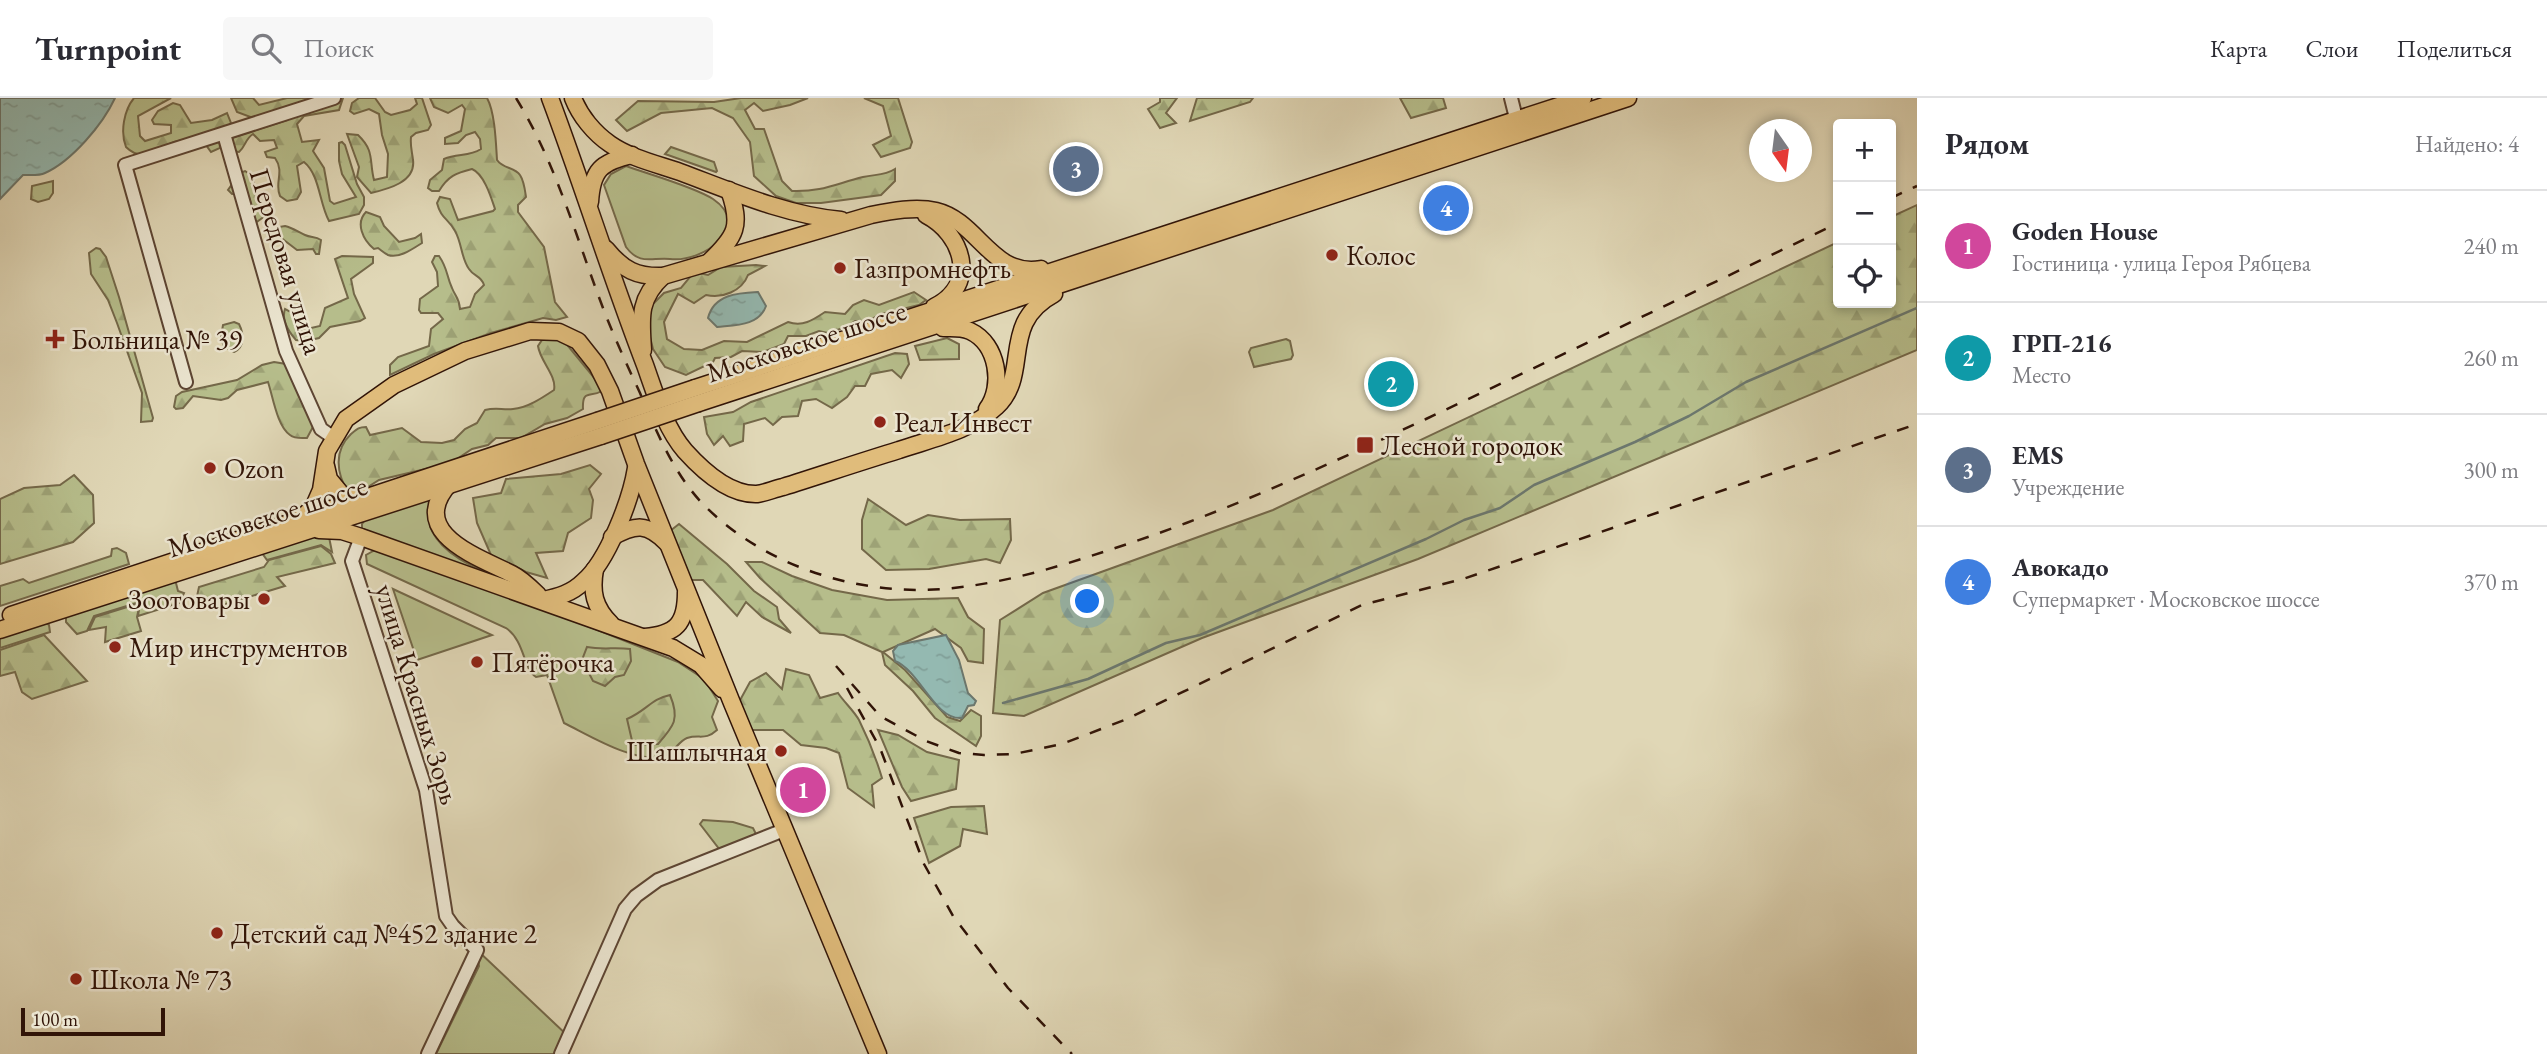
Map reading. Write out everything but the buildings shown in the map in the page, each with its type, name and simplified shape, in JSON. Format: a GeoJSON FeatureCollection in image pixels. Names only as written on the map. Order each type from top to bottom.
{"type":"FeatureCollection","features":[{"type":"Feature","properties":{"kind":"main road"},"geometry":{"type":"LineString","coordinates":[[550,98],[630,331],[657,398],[684,450],[720,483],[742,493],[758,494],[783,487],[955,432],[980,418],[997,407],[1006,396],[1023,326],[1030,311],[1036,304],[1095,266]]}},
{"type":"Feature","properties":{"kind":"main road"},"geometry":{"type":"LineString","coordinates":[[573,98],[589,125],[609,144],[632,155],[729,190],[813,216],[850,221]]}},
{"type":"Feature","properties":{"kind":"main road","name":"Московское шоссе"},"geometry":{"type":"LineString","coordinates":[[1518,127],[1583,98]]}},
{"type":"Feature","properties":{"kind":"main road","name":"Московское шоссе"},"geometry":{"type":"LineString","coordinates":[[0,630],[302,526],[377,495],[599,428],[1518,127],[1628,98]]}},
{"type":"Feature","properties":{"kind":"main road"},"geometry":{"type":"LineString","coordinates":[[589,212],[591,185],[596,174],[613,160],[632,155]]}},
{"type":"Feature","properties":{"kind":"main road"},"geometry":{"type":"LineString","coordinates":[[710,262],[728,244],[734,233],[737,220],[729,190]]}},
{"type":"Feature","properties":{"kind":"main road"},"geometry":{"type":"LineString","coordinates":[[600,242],[618,264],[630,272],[663,276],[895,210],[936,210],[947,215],[992,254],[1018,270],[1095,266]]}},
{"type":"Feature","properties":{"kind":"main road"},"geometry":{"type":"LineString","coordinates":[[912,326],[941,303],[955,287],[961,272],[961,256],[948,230],[939,221],[918,211]]}},
{"type":"Feature","properties":{"kind":"main road"},"geometry":{"type":"LineString","coordinates":[[644,363],[641,317],[644,299],[652,286],[663,276]]}},
{"type":"Feature","properties":{"kind":"main road"},"geometry":{"type":"LineString","coordinates":[[912,326],[959,328],[971,331],[982,340],[994,362],[997,376],[991,403],[980,418]]}},
{"type":"Feature","properties":{"kind":"main road"},"geometry":{"type":"LineString","coordinates":[[732,703],[713,676],[691,657],[673,648],[360,537],[302,526],[321,490],[325,464],[334,438],[346,419],[394,385],[465,351],[530,331],[559,332],[578,341],[597,365],[610,391],[636,464],[732,703],[878,1054]]}},
{"type":"Feature","properties":{"kind":"main road","name":"Московское шоссе"},"geometry":{"type":"LineString","coordinates":[[0,618],[450,484],[599,428]]}},
{"type":"Feature","properties":{"kind":"main road"},"geometry":{"type":"LineString","coordinates":[[325,464],[329,479],[343,496],[354,498],[377,495]]}},
{"type":"Feature","properties":{"kind":"main road"},"geometry":{"type":"LineString","coordinates":[[543,600],[573,590],[595,569],[628,506],[636,464]]}},
{"type":"Feature","properties":{"kind":"main road"},"geometry":{"type":"LineString","coordinates":[[450,484],[441,494],[437,505],[439,525],[444,534],[472,556],[515,575],[543,600]]}},
{"type":"Feature","properties":{"kind":"main road"},"geometry":{"type":"LineString","coordinates":[[612,537],[626,529],[649,528],[668,544]]}},
{"type":"Feature","properties":{"kind":"main road"},"geometry":{"type":"LineString","coordinates":[[595,569],[593,584],[596,605],[602,615],[615,626]]}},
{"type":"Feature","properties":{"kind":"main road"},"geometry":{"type":"LineString","coordinates":[[642,637],[670,632],[680,624],[686,609],[686,587]]}},
{"type":"Feature","properties":{"kind":"street"},"geometry":{"type":"LineString","coordinates":[[186,382],[125,165],[334,98]]}},
{"type":"Feature","properties":{"kind":"street"},"geometry":{"type":"LineString","coordinates":[[1511,98],[1518,127]]}},
{"type":"Feature","properties":{"kind":"street","name":"Передовая улица"},"geometry":{"type":"LineString","coordinates":[[224,134],[286,351],[321,429],[334,438]]}},
{"type":"Feature","properties":{"kind":"street","name":"улица Красных Зорь"},"geometry":{"type":"LineString","coordinates":[[360,537],[352,561],[426,790],[446,916],[477,950],[428,1054]]}},
{"type":"Feature","properties":{"kind":"street"},"geometry":{"type":"LineString","coordinates":[[561,1054],[625,909],[636,896],[658,880],[784,830]]}},
{"type":"Feature","properties":{"kind":"green space"},"geometry":{"type":"Polygon","coordinates":[[[134,98],[171,98],[138,116],[140,136],[145,141],[171,133],[171,125],[154,124],[152,120],[158,111],[173,103],[180,105],[191,123],[212,120],[227,113],[231,123],[219,137],[220,148],[211,152],[203,141],[181,140],[150,153],[138,154],[126,147],[123,135],[125,115],[134,98]]]}},
{"type":"Feature","properties":{"kind":"green space"},"geometry":{"type":"Polygon","coordinates":[[[231,98],[253,98],[259,105],[287,98],[343,98],[339,110],[304,116],[297,124],[302,142],[319,140],[313,151],[324,168],[330,201],[334,204],[356,197],[342,174],[339,161],[339,143],[345,145],[357,184],[364,197],[364,205],[359,214],[329,221],[313,174],[304,162],[297,166],[301,192],[297,199],[287,201],[280,196],[278,163],[275,158],[267,157],[265,152],[277,148],[274,140],[260,141],[253,134],[239,152],[232,151],[231,138],[287,120],[294,114],[287,107],[253,118],[237,112],[231,98]]]}},
{"type":"Feature","properties":{"kind":"green space"},"geometry":{"type":"Polygon","coordinates":[[[359,98],[375,98],[385,112],[391,115],[410,110],[417,104],[415,98],[422,98],[431,125],[428,130],[411,137],[413,168],[406,179],[371,193],[357,177],[359,167],[347,134],[358,135],[367,146],[374,180],[387,177],[388,154],[379,114],[369,109],[354,114],[350,111],[352,103],[359,98]]]}},
{"type":"Feature","properties":{"kind":"green space"},"geometry":{"type":"Polygon","coordinates":[[[430,98],[487,98],[496,137],[497,160],[518,172],[521,177],[526,197],[518,205],[518,212],[544,247],[555,302],[567,317],[556,320],[543,318],[491,333],[434,354],[390,375],[390,365],[398,357],[429,346],[431,329],[443,319],[438,313],[421,313],[419,310],[420,299],[438,286],[437,272],[432,262],[435,256],[439,256],[444,265],[460,309],[470,307],[475,294],[484,285],[466,265],[457,236],[437,203],[440,197],[450,199],[458,220],[495,209],[483,181],[472,169],[453,176],[439,191],[428,188],[430,180],[442,170],[444,159],[481,149],[480,139],[475,132],[466,135],[458,143],[445,144],[445,138],[461,131],[465,109],[462,105],[448,113],[434,107],[430,98]]]}},
{"type":"Feature","properties":{"kind":"green space"},"geometry":{"type":"Polygon","coordinates":[[[741,98],[808,98],[763,111],[754,103],[745,110],[755,129],[764,129],[782,181],[792,191],[820,189],[895,169],[895,181],[881,195],[821,203],[796,203],[776,196],[754,176],[750,142],[733,118],[712,108],[661,113],[627,131],[616,120],[638,101],[714,102],[741,98]]]}},
{"type":"Feature","properties":{"kind":"green space"},"geometry":{"type":"Polygon","coordinates":[[[864,98],[898,98],[912,142],[910,148],[881,157],[873,145],[891,136],[883,106],[864,98]]]}},
{"type":"Feature","properties":{"kind":"green space"},"geometry":{"type":"Polygon","coordinates":[[[1160,98],[1177,98],[1166,113],[1176,123],[1160,128],[1148,109],[1160,102],[1160,98]]]}},
{"type":"Feature","properties":{"kind":"green space"},"geometry":{"type":"Polygon","coordinates":[[[1197,98],[1253,98],[1250,102],[1190,121],[1197,98]]]}},
{"type":"Feature","properties":{"kind":"green space"},"geometry":{"type":"Polygon","coordinates":[[[1400,98],[1443,98],[1446,108],[1411,118],[1400,98]]]}},
{"type":"Feature","properties":{"kind":"green space"},"geometry":{"type":"Polygon","coordinates":[[[671,147],[714,162],[717,171],[665,154],[671,147]]]}},
{"type":"Feature","properties":{"kind":"green space"},"geometry":{"type":"Polygon","coordinates":[[[626,166],[683,185],[713,199],[724,209],[728,220],[726,231],[719,241],[697,255],[683,259],[641,259],[631,253],[626,247],[604,185],[611,174],[626,166]]]}},
{"type":"Feature","properties":{"kind":"green space"},"geometry":{"type":"Polygon","coordinates":[[[245,171],[251,175],[265,216],[254,224],[249,197],[245,193],[232,194],[228,190],[240,173],[245,171]]]}},
{"type":"Feature","properties":{"kind":"green space"},"geometry":{"type":"Polygon","coordinates":[[[53,181],[53,193],[49,199],[38,202],[31,199],[32,186],[53,181]]]}},
{"type":"Feature","properties":{"kind":"green space"},"geometry":{"type":"Polygon","coordinates":[[[1917,205],[1917,350],[1418,559],[1202,638],[1024,716],[993,713],[1000,620],[1043,593],[1273,510],[1833,244],[1833,308],[1896,308],[1896,215],[1917,205]]]}},
{"type":"Feature","properties":{"kind":"green space"},"geometry":{"type":"Polygon","coordinates":[[[366,212],[380,217],[384,226],[399,242],[421,234],[422,243],[397,256],[388,255],[378,248],[374,249],[362,231],[361,221],[366,212]]]}},
{"type":"Feature","properties":{"kind":"green space"},"geometry":{"type":"Polygon","coordinates":[[[285,226],[321,240],[319,254],[313,249],[297,250],[280,237],[279,227],[285,226]]]}},
{"type":"Feature","properties":{"kind":"green space"},"geometry":{"type":"Polygon","coordinates":[[[96,248],[106,257],[119,297],[152,421],[141,422],[142,393],[108,300],[91,274],[89,253],[96,248]]]}},
{"type":"Feature","properties":{"kind":"green space"},"geometry":{"type":"Polygon","coordinates":[[[342,256],[373,257],[373,263],[351,279],[354,294],[365,318],[330,327],[319,338],[296,340],[285,322],[285,309],[292,313],[298,331],[320,326],[325,308],[348,298],[335,259],[342,256]]]}},
{"type":"Feature","properties":{"kind":"green space"},"geometry":{"type":"Polygon","coordinates":[[[765,266],[748,275],[741,285],[731,292],[718,296],[706,295],[694,303],[678,294],[664,322],[667,339],[684,349],[702,350],[724,341],[747,342],[788,322],[803,323],[825,312],[845,314],[853,305],[864,300],[879,305],[914,292],[926,300],[919,305],[878,315],[868,322],[855,321],[828,333],[819,331],[806,336],[788,336],[784,344],[763,352],[742,351],[731,357],[715,358],[713,362],[686,375],[665,367],[653,349],[647,325],[652,305],[664,293],[681,288],[694,272],[708,275],[721,267],[765,266]]]}},
{"type":"Feature","properties":{"kind":"green space"},"geometry":{"type":"Polygon","coordinates":[[[234,322],[239,324],[243,336],[242,344],[234,352],[224,347],[221,337],[223,325],[234,322]]]}},
{"type":"Feature","properties":{"kind":"green space"},"geometry":{"type":"Polygon","coordinates":[[[553,338],[564,341],[602,391],[585,396],[583,409],[567,418],[545,424],[521,438],[496,438],[488,445],[472,449],[451,463],[379,480],[360,492],[348,492],[339,470],[339,454],[345,440],[355,431],[366,427],[370,435],[402,428],[421,442],[442,443],[454,440],[465,429],[477,423],[485,410],[524,407],[554,390],[553,379],[538,346],[542,340],[553,338]]]}},
{"type":"Feature","properties":{"kind":"green space"},"geometry":{"type":"Polygon","coordinates":[[[947,338],[959,344],[959,359],[920,360],[915,346],[947,338]]]}},
{"type":"Feature","properties":{"kind":"green space"},"geometry":{"type":"Polygon","coordinates":[[[1286,339],[1290,341],[1293,355],[1291,359],[1254,367],[1249,352],[1251,348],[1286,339]]]}},
{"type":"Feature","properties":{"kind":"green space"},"geometry":{"type":"Polygon","coordinates":[[[895,353],[907,354],[909,364],[901,378],[892,370],[871,374],[865,386],[855,386],[847,397],[832,408],[816,399],[802,401],[798,416],[782,417],[773,425],[765,418],[744,424],[743,441],[730,446],[723,436],[714,445],[707,434],[704,417],[733,412],[751,402],[895,353]]]}},
{"type":"Feature","properties":{"kind":"green space"},"geometry":{"type":"Polygon","coordinates":[[[274,362],[286,364],[314,425],[307,438],[294,437],[286,431],[268,382],[237,390],[221,400],[193,396],[183,408],[174,407],[176,396],[182,392],[237,380],[262,365],[274,362]]]}},
{"type":"Feature","properties":{"kind":"green space"},"geometry":{"type":"Polygon","coordinates":[[[590,465],[601,474],[589,489],[593,500],[591,518],[568,533],[563,551],[536,553],[547,578],[526,572],[491,555],[477,523],[473,498],[501,493],[506,479],[561,474],[590,465]]]}},
{"type":"Feature","properties":{"kind":"green space"},"geometry":{"type":"Polygon","coordinates":[[[74,475],[93,495],[94,523],[73,542],[0,564],[0,499],[24,488],[60,485],[74,475]]]}},
{"type":"Feature","properties":{"kind":"green space"},"geometry":{"type":"Polygon","coordinates":[[[433,498],[430,523],[438,541],[466,563],[510,583],[362,529],[365,520],[433,498]]]}},
{"type":"Feature","properties":{"kind":"green space"},"geometry":{"type":"Polygon","coordinates":[[[868,499],[906,525],[928,515],[960,520],[1010,519],[1011,540],[1000,563],[986,559],[929,569],[886,570],[862,549],[862,520],[868,499]]]}},
{"type":"Feature","properties":{"kind":"green space"},"geometry":{"type":"Polygon","coordinates":[[[679,524],[727,564],[754,591],[777,607],[779,619],[791,633],[762,617],[746,602],[737,616],[703,580],[690,580],[670,531],[679,524]]]}},
{"type":"Feature","properties":{"kind":"green space"},"geometry":{"type":"Polygon","coordinates":[[[322,533],[329,537],[332,552],[321,545],[267,560],[262,553],[322,533]]]}},
{"type":"Feature","properties":{"kind":"green space"},"geometry":{"type":"Polygon","coordinates":[[[321,546],[331,554],[335,563],[277,577],[285,586],[209,609],[196,601],[199,587],[264,567],[269,560],[321,546]]]}},
{"type":"Feature","properties":{"kind":"green space"},"geometry":{"type":"Polygon","coordinates":[[[117,548],[126,553],[129,564],[0,606],[0,586],[23,579],[29,583],[111,556],[112,549],[117,548]]]}},
{"type":"Feature","properties":{"kind":"green space"},"geometry":{"type":"Polygon","coordinates":[[[375,550],[565,617],[678,662],[704,679],[718,701],[712,717],[717,730],[706,736],[687,738],[669,754],[655,757],[614,748],[564,723],[547,675],[536,677],[532,673],[517,640],[506,628],[367,564],[366,555],[375,550]]]}},
{"type":"Feature","properties":{"kind":"green space"},"geometry":{"type":"Polygon","coordinates":[[[746,562],[762,562],[832,590],[887,600],[958,598],[968,617],[984,629],[983,663],[968,661],[961,648],[935,629],[883,652],[905,670],[947,717],[960,721],[971,710],[981,716],[981,736],[976,746],[935,718],[913,691],[885,665],[882,652],[844,635],[820,633],[746,562]]]}},
{"type":"Feature","properties":{"kind":"green space"},"geometry":{"type":"Polygon","coordinates":[[[175,579],[178,591],[184,593],[179,603],[138,616],[140,602],[94,616],[87,631],[77,634],[66,622],[66,613],[175,579]]]}},
{"type":"Feature","properties":{"kind":"green space"},"geometry":{"type":"Polygon","coordinates":[[[393,589],[492,635],[417,660],[393,589]]]}},
{"type":"Feature","properties":{"kind":"green space"},"geometry":{"type":"Polygon","coordinates":[[[140,603],[137,617],[141,631],[105,642],[106,627],[89,630],[95,617],[140,603]]]}},
{"type":"Feature","properties":{"kind":"green space"},"geometry":{"type":"Polygon","coordinates":[[[44,621],[49,625],[50,632],[0,648],[0,635],[44,621]]]}},
{"type":"Feature","properties":{"kind":"green space"},"geometry":{"type":"Polygon","coordinates":[[[44,635],[87,681],[32,699],[22,692],[15,672],[0,676],[0,650],[44,635]]]}},
{"type":"Feature","properties":{"kind":"green space"},"geometry":{"type":"Polygon","coordinates":[[[587,647],[630,649],[631,661],[624,675],[615,677],[605,686],[593,681],[582,660],[587,647]]]}},
{"type":"Feature","properties":{"kind":"green space"},"geometry":{"type":"Polygon","coordinates":[[[786,669],[809,675],[820,698],[838,693],[857,717],[872,748],[882,778],[872,785],[874,807],[848,788],[839,753],[826,748],[801,745],[783,730],[751,730],[739,702],[750,682],[766,673],[782,689],[786,669]]]}},
{"type":"Feature","properties":{"kind":"green space"},"geometry":{"type":"Polygon","coordinates":[[[670,695],[675,716],[668,732],[658,744],[633,745],[627,719],[658,699],[670,695]]]}},
{"type":"Feature","properties":{"kind":"green space"},"geometry":{"type":"Polygon","coordinates":[[[878,730],[898,735],[927,752],[959,760],[956,789],[911,801],[902,787],[878,730]]]}},
{"type":"Feature","properties":{"kind":"green space"},"geometry":{"type":"Polygon","coordinates":[[[984,806],[987,834],[963,829],[960,846],[929,863],[914,818],[951,807],[984,806]]]}},
{"type":"Feature","properties":{"kind":"green space"},"geometry":{"type":"Polygon","coordinates":[[[703,820],[733,822],[753,828],[756,834],[720,850],[700,824],[703,820]]]}},
{"type":"Feature","properties":{"kind":"green space"},"geometry":{"type":"Polygon","coordinates":[[[477,950],[569,1037],[561,1054],[436,1054],[479,966],[477,950]]]}},
{"type":"Feature","properties":{"kind":"water"},"geometry":{"type":"Polygon","coordinates":[[[0,98],[115,98],[95,130],[66,160],[43,174],[23,175],[0,199],[0,98]]]}},
{"type":"Feature","properties":{"kind":"water"},"geometry":{"type":"Polygon","coordinates":[[[758,292],[766,306],[763,313],[752,321],[717,327],[708,318],[721,299],[735,294],[758,292]]]}},
{"type":"Feature","properties":{"kind":"water"},"geometry":{"type":"Polygon","coordinates":[[[946,635],[959,660],[968,693],[976,701],[974,705],[968,706],[962,718],[952,717],[944,712],[904,666],[895,661],[893,651],[898,645],[946,635]]]}},
{"type":"Feature","properties":{"kind":"waterway"},"geometry":{"type":"LineString","coordinates":[[1003,703],[1088,679],[1166,643],[1200,635],[1426,539],[1464,520],[1500,508],[1534,485],[1689,416],[1746,382],[1917,308]]}},
{"type":"Feature","properties":{"kind":"railway"},"geometry":{"type":"LineString","coordinates":[[516,98],[554,174],[621,351],[661,439],[686,484],[708,509],[730,528],[778,558],[832,578],[888,588],[940,589],[1012,578],[1083,558],[1188,522],[1387,437],[1833,225]]}},
{"type":"Feature","properties":{"kind":"railway"},"geometry":{"type":"LineString","coordinates":[[1896,196],[1917,186]]}},
{"type":"Feature","properties":{"kind":"railway"},"geometry":{"type":"LineString","coordinates":[[836,666],[880,716],[926,741],[959,753],[1014,754],[1062,744],[1127,719],[1362,605],[1463,579],[1917,424]]}},
{"type":"Feature","properties":{"kind":"railway"},"geometry":{"type":"LineString","coordinates":[[847,688],[880,748],[924,864],[953,916],[1008,988],[1072,1054]]}},
{"type":"Feature","properties":{"kind":"place","name":"EMS"},"geometry":{"type":"Point","coordinates":[1076,169]}},
{"type":"Feature","properties":{"kind":"place","name":"Авокадо"},"geometry":{"type":"Point","coordinates":[1446,208]}},
{"type":"Feature","properties":{"kind":"place","name":"Колос"},"geometry":{"type":"Point","coordinates":[1332,255]}},
{"type":"Feature","properties":{"kind":"place","name":"Газпромнефть"},"geometry":{"type":"Point","coordinates":[840,268]}},
{"type":"Feature","properties":{"kind":"place","name":"Больница № 39"},"geometry":{"type":"Point","coordinates":[55,339]}},
{"type":"Feature","properties":{"kind":"place","name":"ГРП-216"},"geometry":{"type":"Point","coordinates":[1391,384]}},
{"type":"Feature","properties":{"kind":"place","name":"Реал Инвест"},"geometry":{"type":"Point","coordinates":[880,422]}},
{"type":"Feature","properties":{"kind":"place","name":"Лесной городок"},"geometry":{"type":"Point","coordinates":[1365,445]}},
{"type":"Feature","properties":{"kind":"place","name":"Ozon"},"geometry":{"type":"Point","coordinates":[210,468]}},
{"type":"Feature","properties":{"kind":"place","name":"Зоотовары"},"geometry":{"type":"Point","coordinates":[264,599]}},
{"type":"Feature","properties":{"kind":"place","name":"Мир инструментов"},"geometry":{"type":"Point","coordinates":[115,647]}},
{"type":"Feature","properties":{"kind":"place","name":"Пятёрочка"},"geometry":{"type":"Point","coordinates":[477,662]}},
{"type":"Feature","properties":{"kind":"place","name":"Шашлычная"},"geometry":{"type":"Point","coordinates":[781,751]}},
{"type":"Feature","properties":{"kind":"place","name":"Goden House"},"geometry":{"type":"Point","coordinates":[803,790]}},
{"type":"Feature","properties":{"kind":"place","name":"Детский сад №452 здание 2"},"geometry":{"type":"Point","coordinates":[217,933]}},
{"type":"Feature","properties":{"kind":"place","name":"Школа № 73"},"geometry":{"type":"Point","coordinates":[76,979]}}]}
